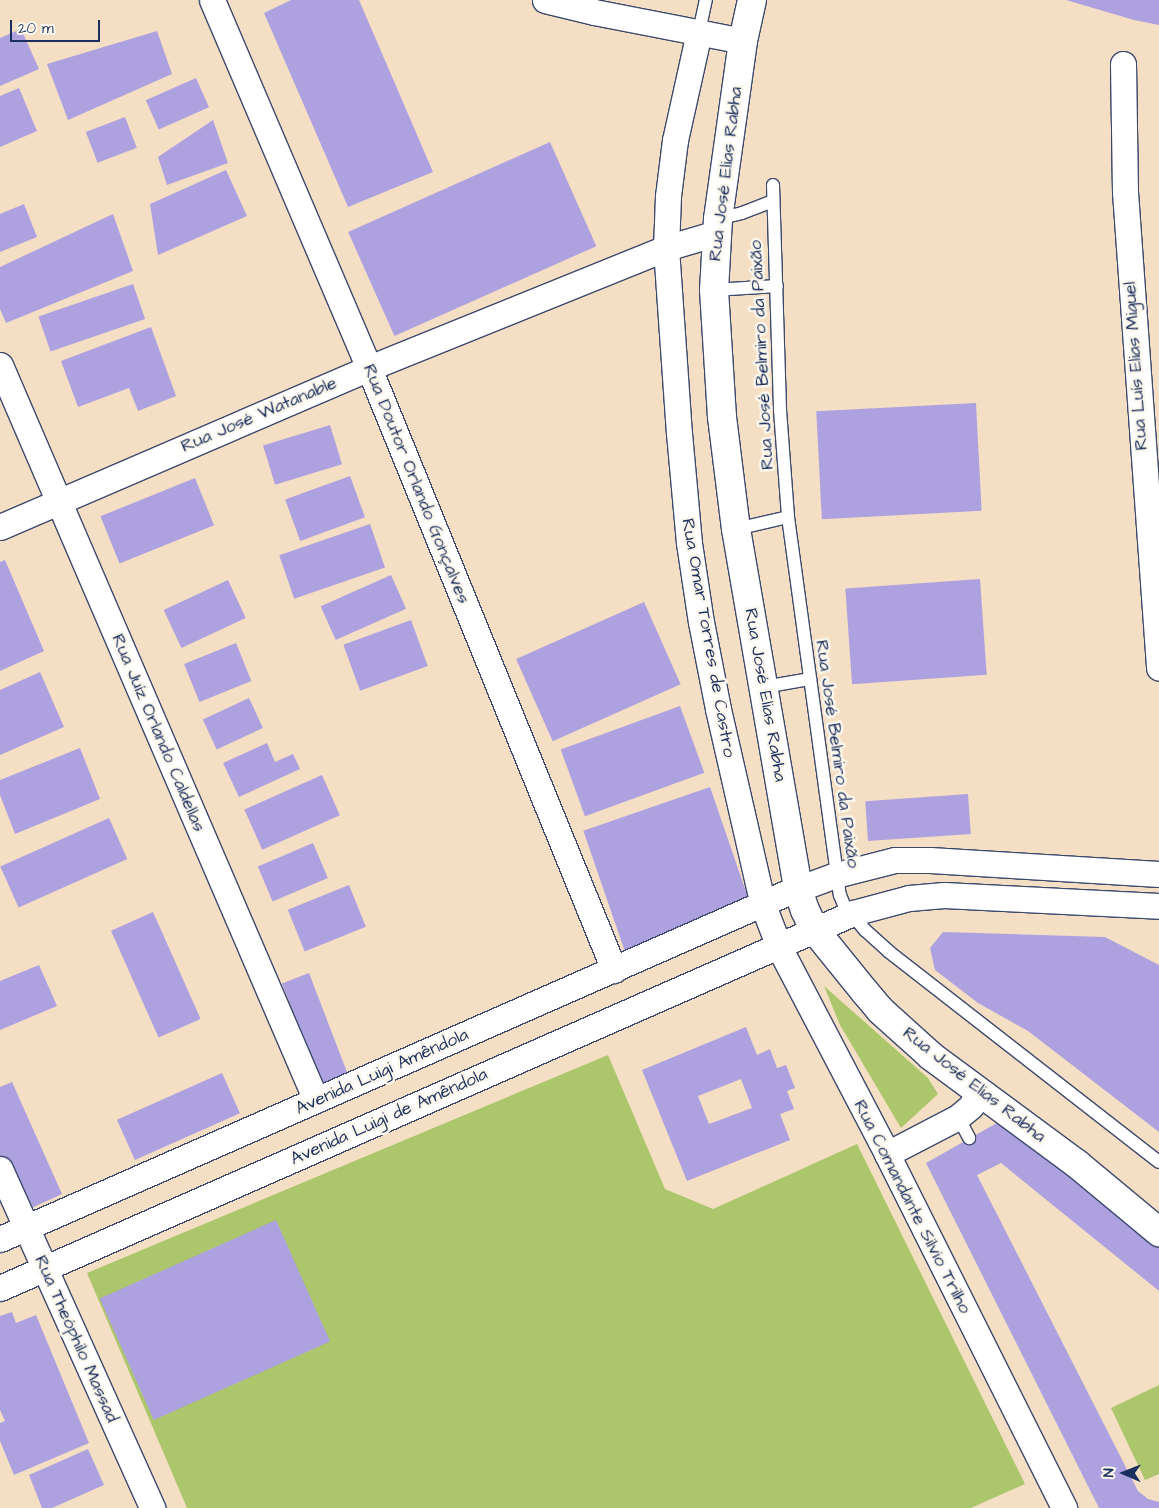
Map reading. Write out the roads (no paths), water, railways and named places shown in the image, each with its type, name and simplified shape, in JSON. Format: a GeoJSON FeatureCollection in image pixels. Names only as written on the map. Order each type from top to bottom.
{"type":"FeatureCollection","features":[{"type":"Feature","properties":{"kind":"street","name":"Rua Doutor Orlando Gonçalves"},"geometry":{"type":"LineString","coordinates":[[212,0],[369,368],[614,970]]}},
{"type":"Feature","properties":{"kind":"street"},"geometry":{"type":"LineString","coordinates":[[545,0],[594,12],[743,41]]}},
{"type":"Feature","properties":{"kind":"street","name":"Rua José Elias Rabha"},"geometry":{"type":"LineString","coordinates":[[752,0],[743,41],[717,226],[714,290],[722,417],[736,529],[798,889],[804,910],[814,928],[880,1010],[931,1056],[1077,1164],[1159,1232]]}},
{"type":"Feature","properties":{"kind":"street","name":"Rua Omar Torres de Castro"},"geometry":{"type":"LineString","coordinates":[[699,32],[675,140],[668,196],[666,248],[678,433],[689,543],[718,710],[763,905]]}},
{"type":"Feature","properties":{"kind":"street","name":"Rua Luís Elias Miguel"},"geometry":{"type":"LineString","coordinates":[[1123,64],[1124,192],[1159,668]]}},
{"type":"Feature","properties":{"kind":"street","name":"Rua José Watanable"},"geometry":{"type":"LineString","coordinates":[[0,527],[369,368],[717,226]]}},
{"type":"Feature","properties":{"kind":"street","name":"Rua Juíz Orlando Caldellas"},"geometry":{"type":"LineString","coordinates":[[0,365],[316,1100]]}},
{"type":"Feature","properties":{"kind":"street","name":"Avenida Luigi Amêndola"},"geometry":{"type":"LineString","coordinates":[[0,1239],[798,889],[841,873],[895,860],[930,860],[1159,874]]}},
{"type":"Feature","properties":{"kind":"street","name":"Avenida Luigi de Amêndola"},"geometry":{"type":"LineString","coordinates":[[0,1288],[778,947],[814,928],[859,911],[909,898],[944,895],[1153,910]]}},
{"type":"Feature","properties":{"kind":"street","name":"Rua Comandante Silvio Trilho"},"geometry":{"type":"LineString","coordinates":[[763,905],[778,947],[887,1154],[1064,1508]]}},
{"type":"Feature","properties":{"kind":"street"},"geometry":{"type":"LineString","coordinates":[[887,1154],[958,1117],[971,1106],[980,1091]]}},
{"type":"Feature","properties":{"kind":"street","name":"Rua Theóphilo Massad"},"geometry":{"type":"LineString","coordinates":[[0,1169],[152,1508]]}},
{"type":"Feature","properties":{"kind":"lane"},"geometry":{"type":"LineString","coordinates":[[699,32],[706,0]]}},
{"type":"Feature","properties":{"kind":"lane","name":"Rua José Belmiro da Paixão"},"geometry":{"type":"LineString","coordinates":[[773,184],[780,410],[788,517],[810,679],[841,873],[840,895],[859,911],[865,930],[888,950],[1159,1162]]}},
{"type":"Feature","properties":{"kind":"lane"},"geometry":{"type":"LineString","coordinates":[[717,226],[742,213],[773,201]]}},
{"type":"Feature","properties":{"kind":"lane"},"geometry":{"type":"LineString","coordinates":[[714,290],[777,286]]}},
{"type":"Feature","properties":{"kind":"lane"},"geometry":{"type":"LineString","coordinates":[[736,529],[788,517]]}},
{"type":"Feature","properties":{"kind":"lane"},"geometry":{"type":"LineString","coordinates":[[764,687],[810,679]]}},
{"type":"Feature","properties":{"kind":"lane"},"geometry":{"type":"LineString","coordinates":[[958,1117],[969,1138]]}}]}
